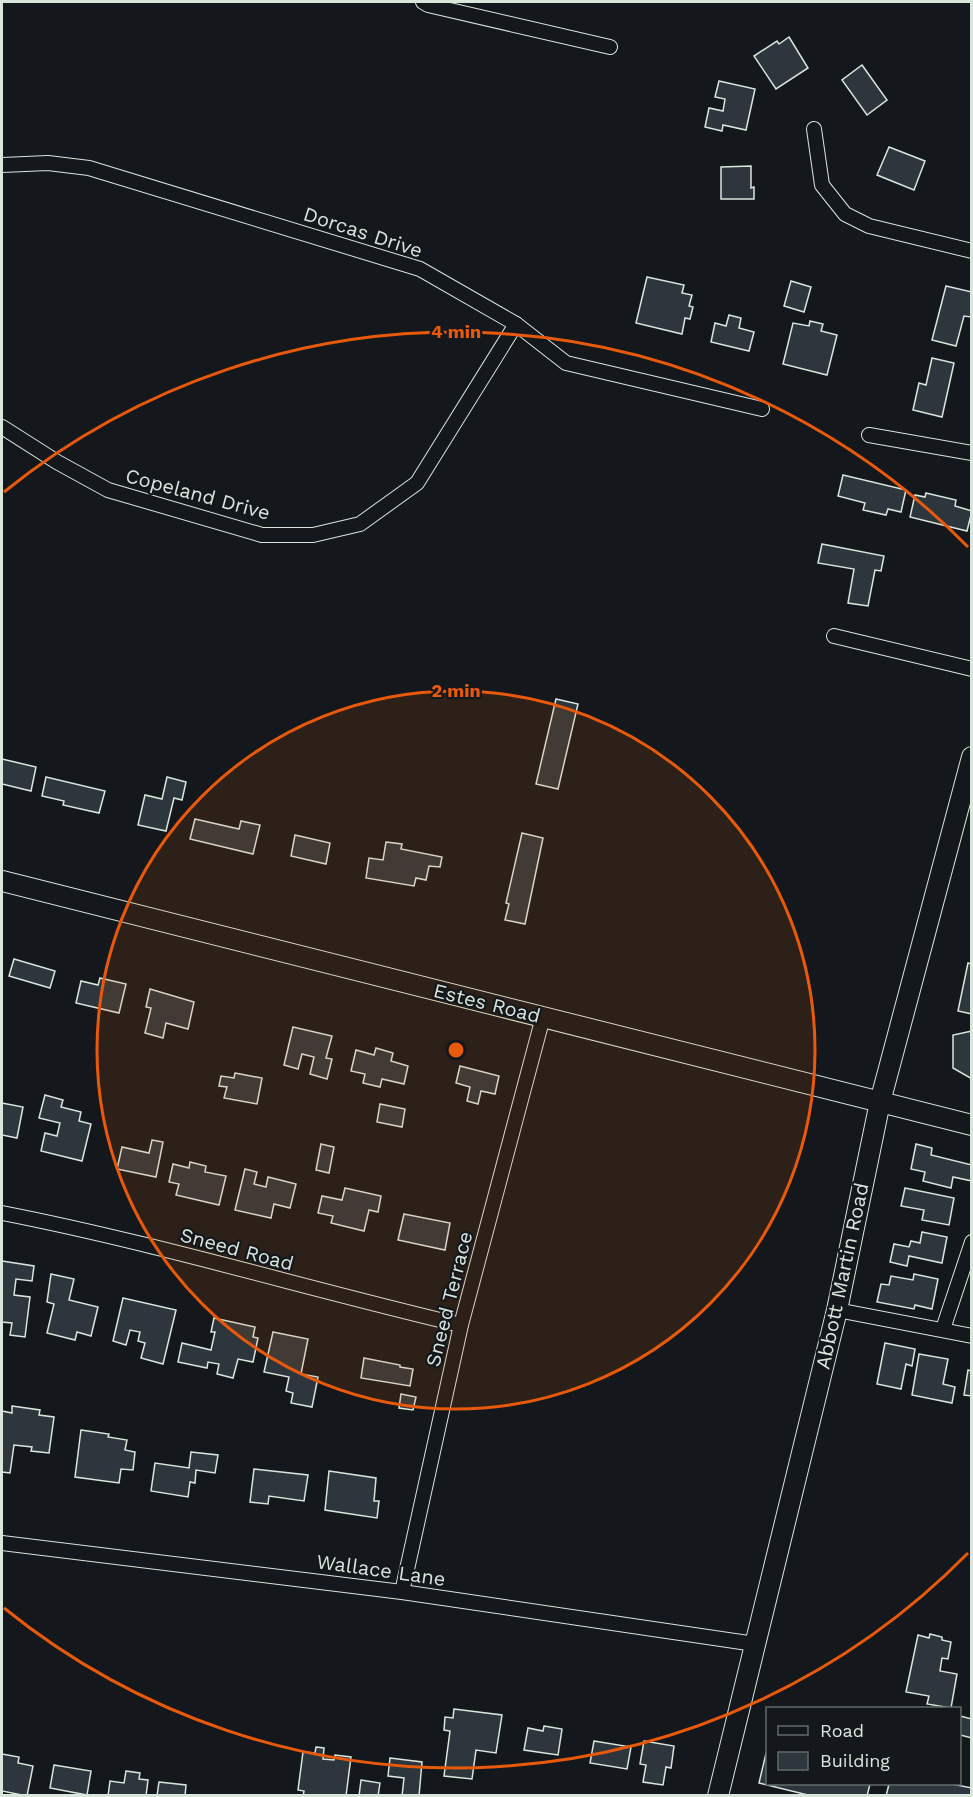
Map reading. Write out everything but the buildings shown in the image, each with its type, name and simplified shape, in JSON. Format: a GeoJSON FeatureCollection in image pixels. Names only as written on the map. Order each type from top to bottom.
{"type":"FeatureCollection","features":[{"type":"Feature","properties":{"kind":"main road","name":"Abbott Martin Road"},"geometry":{"type":"LineString","coordinates":[[718,1796],[837,1310],[880,1102],[972,758]]}},
{"type":"Feature","properties":{"kind":"main road","name":"Estes Road"},"geometry":{"type":"LineString","coordinates":[[2,881],[972,1125]]}},
{"type":"Feature","properties":{"kind":"street"},"geometry":{"type":"LineString","coordinates":[[423,2],[610,46]]}},
{"type":"Feature","properties":{"kind":"street"},"geometry":{"type":"LineString","coordinates":[[814,129],[822,185],[845,214],[869,226],[972,251]]}},
{"type":"Feature","properties":{"kind":"street","name":"Dorcas Drive"},"geometry":{"type":"LineString","coordinates":[[2,165],[48,163],[89,168],[420,269],[516,324],[566,363],[762,409]]}},
{"type":"Feature","properties":{"kind":"street","name":"Copeland Drive"},"geometry":{"type":"LineString","coordinates":[[2,427],[57,462],[108,490],[262,535],[313,535],[360,524],[417,483],[516,324]]}},
{"type":"Feature","properties":{"kind":"street"},"geometry":{"type":"LineString","coordinates":[[868,435],[972,453]]}},
{"type":"Feature","properties":{"kind":"street"},"geometry":{"type":"LineString","coordinates":[[834,636],[972,669]]}},
{"type":"Feature","properties":{"kind":"street","name":"Sneed Terrace"},"geometry":{"type":"LineString","coordinates":[[402,1592],[461,1325],[543,1017]]}},
{"type":"Feature","properties":{"kind":"street","name":"Sneed Road"},"geometry":{"type":"LineString","coordinates":[[2,1213],[143,1244],[461,1325]]}},
{"type":"Feature","properties":{"kind":"street"},"geometry":{"type":"LineString","coordinates":[[943,1329],[972,1242]]}},
{"type":"Feature","properties":{"kind":"street"},"geometry":{"type":"LineString","coordinates":[[837,1310],[972,1336]]}},
{"type":"Feature","properties":{"kind":"street","name":"Wallace Lane"},"geometry":{"type":"LineString","coordinates":[[2,1543],[402,1592],[755,1644]]}}]}
